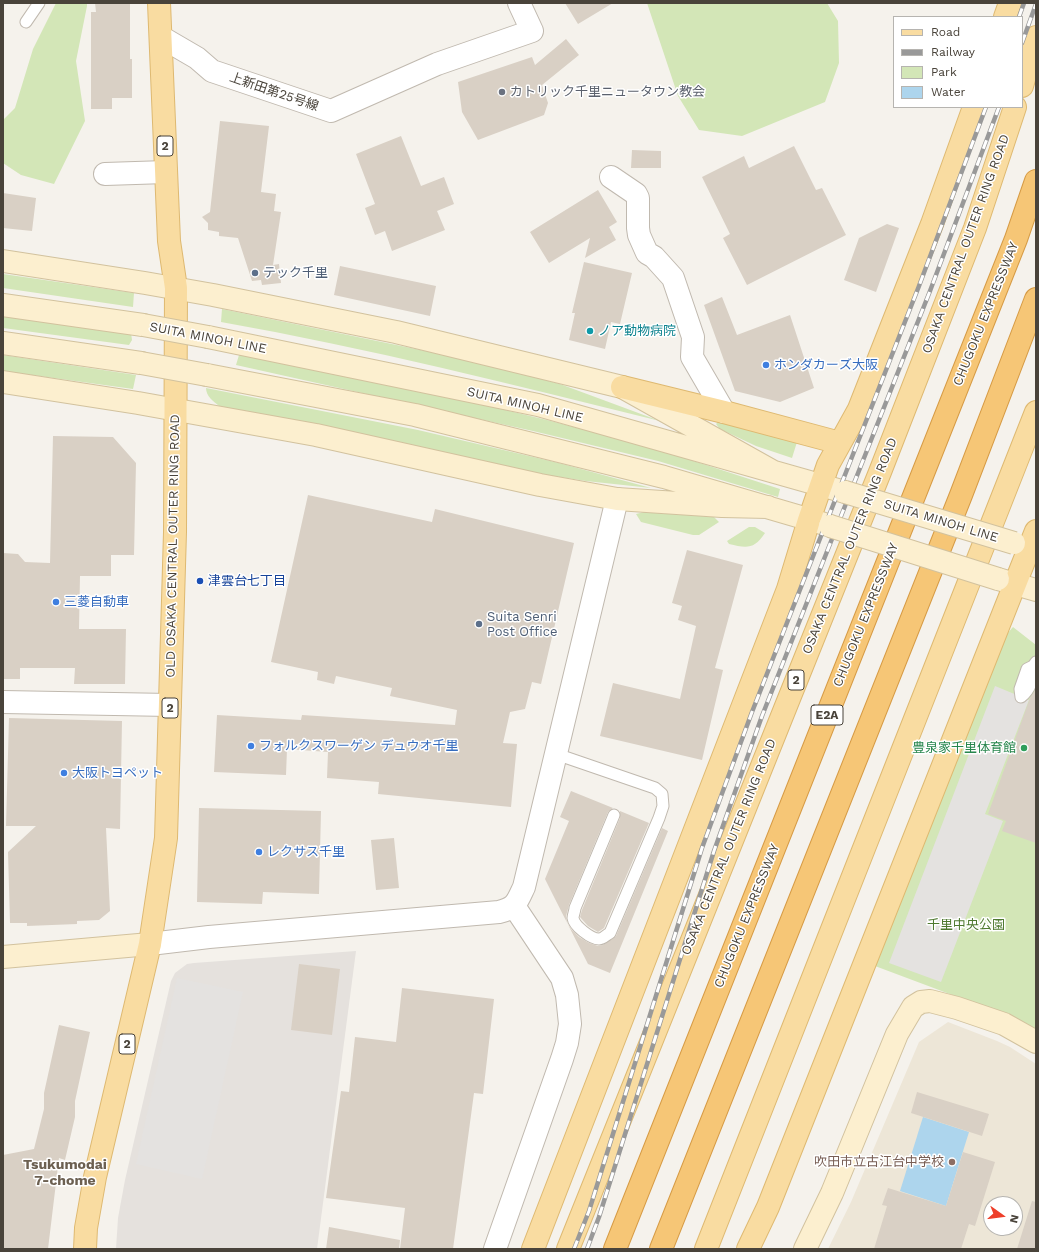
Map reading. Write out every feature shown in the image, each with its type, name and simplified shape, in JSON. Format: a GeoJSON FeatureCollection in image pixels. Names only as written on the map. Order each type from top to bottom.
{"type":"FeatureCollection","features":[{"type":"Feature","properties":{"kind":"highway","name":"CHUGOKU EXPRESSWAY"},"geometry":{"type":"LineString","coordinates":[[615,1249],[1013,246],[1036,181]]}},
{"type":"Feature","properties":{"kind":"highway"},"geometry":{"type":"LineString","coordinates":[[661,1249],[955,510],[1036,299]]}},
{"type":"Feature","properties":{"kind":"main road","name":"OLD OSAKA CENTRAL OUTER RING ROAD"},"geometry":{"type":"LineString","coordinates":[[85,1249],[86,1228],[92,1191],[150,944],[166,838],[175,532],[176,288],[169,241],[160,3]]}},
{"type":"Feature","properties":{"kind":"main road"},"geometry":{"type":"LineString","coordinates":[[1006,16],[1010,3]]}},
{"type":"Feature","properties":{"kind":"main road"},"geometry":{"type":"LineString","coordinates":[[1023,82],[1036,37]]}},
{"type":"Feature","properties":{"kind":"main road"},"geometry":{"type":"LineString","coordinates":[[533,1249],[788,589],[828,465],[859,409],[932,224],[974,108]]}},
{"type":"Feature","properties":{"kind":"main road","name":"OSAKA CENTRAL OUTER RING ROAD"},"geometry":{"type":"LineString","coordinates":[[568,1249],[880,472],[975,228],[1015,108]]}},
{"type":"Feature","properties":{"kind":"main road"},"geometry":{"type":"LineString","coordinates":[[3,261],[176,288],[396,332],[724,412],[840,443]]}},
{"type":"Feature","properties":{"kind":"main road","name":"SUITA MINOH LINE"},"geometry":{"type":"LineString","coordinates":[[3,305],[143,325],[538,406],[1029,543]]}},
{"type":"Feature","properties":{"kind":"main road"},"geometry":{"type":"LineString","coordinates":[[3,343],[141,363],[415,415],[664,477],[768,507],[1036,590]]}},
{"type":"Feature","properties":{"kind":"main road"},"geometry":{"type":"LineString","coordinates":[[3,382],[176,410],[316,435],[540,485],[617,499],[722,506],[768,507]]}},
{"type":"Feature","properties":{"kind":"main road"},"geometry":{"type":"LineString","coordinates":[[622,387],[772,471]]}},
{"type":"Feature","properties":{"kind":"main road"},"geometry":{"type":"LineString","coordinates":[[706,1249],[1036,412]]}},
{"type":"Feature","properties":{"kind":"main road"},"geometry":{"type":"LineString","coordinates":[[748,1249],[768,1207],[1006,581],[1029,543]]}},
{"type":"Feature","properties":{"kind":"main road"},"geometry":{"type":"LineString","coordinates":[[3,957],[150,944]]}},
{"type":"Feature","properties":{"kind":"main road"},"geometry":{"type":"LineString","coordinates":[[805,1249],[832,1193],[898,1034],[913,1007],[922,1002],[930,1001],[957,1008],[1004,1024],[1036,1042]]}},
{"type":"Feature","properties":{"kind":"street","name":"上新田第25号線"},"geometry":{"type":"LineString","coordinates":[[161,37],[197,58],[212,71],[332,111],[437,64],[532,31],[519,3]]}},
{"type":"Feature","properties":{"kind":"street"},"geometry":{"type":"LineString","coordinates":[[106,174],[166,172]]}},
{"type":"Feature","properties":{"kind":"street"},"geometry":{"type":"LineString","coordinates":[[611,177],[636,194],[638,198],[639,235],[647,253],[654,257],[673,278],[694,337],[692,357],[724,412]]}},
{"type":"Feature","properties":{"kind":"street"},"geometry":{"type":"LineString","coordinates":[[150,944],[209,937],[499,912],[508,910],[514,906],[524,887],[617,499]]}},
{"type":"Feature","properties":{"kind":"street"},"geometry":{"type":"LineString","coordinates":[[3,702],[170,705]]}},
{"type":"Feature","properties":{"kind":"street"},"geometry":{"type":"LineString","coordinates":[[495,1249],[562,1059],[567,1043],[570,1024],[570,1009],[562,978],[514,906]]}},
{"type":"Feature","properties":{"kind":"lane"},"geometry":{"type":"LineString","coordinates":[[26,22],[39,3]]}},
{"type":"Feature","properties":{"kind":"lane"},"geometry":{"type":"LineString","coordinates":[[556,754],[655,788],[662,794],[663,806],[659,818],[610,932],[603,938],[597,939],[583,932],[577,926],[573,918],[575,908],[614,815]]}},
{"type":"Feature","properties":{"kind":"shaded area"},"geometry":{"type":"Polygon","coordinates":[[[995,686],[1029,700],[985,814],[1003,821],[941,982],[889,963],[995,686]]]}},
{"type":"Feature","properties":{"kind":"shaded area"},"geometry":{"type":"Polygon","coordinates":[[[356,951],[317,1249],[116,1249],[118,1218],[125,1180],[171,981],[175,973],[187,964],[194,963],[356,951]]]}},
{"type":"Feature","properties":{"kind":"shaded area"},"geometry":{"type":"Polygon","coordinates":[[[177,978],[243,992],[202,1179],[136,1164],[177,978]]]}},
{"type":"Feature","properties":{"kind":"shaded area","name":"吹田市立古江台中学校"},"geometry":{"type":"Polygon","coordinates":[[[948,1022],[1010,1047],[1036,1064],[1036,1249],[828,1249],[851,1202],[919,1042],[948,1022]]]}},
{"type":"Feature","properties":{"kind":"green space"},"geometry":{"type":"Polygon","coordinates":[[[56,3],[87,3],[87,6],[76,61],[85,121],[54,184],[21,175],[3,163],[3,120],[15,108],[33,49],[56,3]]]}},
{"type":"Feature","properties":{"kind":"green space"},"geometry":{"type":"Polygon","coordinates":[[[647,3],[827,3],[838,21],[839,63],[825,102],[742,136],[699,130],[678,96],[647,3]]]}},
{"type":"Feature","properties":{"kind":"green space"},"geometry":{"type":"Polygon","coordinates":[[[3,274],[134,293],[133,307],[3,288],[3,274]]]}},
{"type":"Feature","properties":{"kind":"green space"},"geometry":{"type":"Polygon","coordinates":[[[222,309],[474,361],[560,384],[660,421],[386,355],[221,322],[222,309]]]}},
{"type":"Feature","properties":{"kind":"green space"},"geometry":{"type":"Polygon","coordinates":[[[3,313],[131,333],[132,340],[129,345],[3,328],[3,313]]]}},
{"type":"Feature","properties":{"kind":"green space"},"geometry":{"type":"Polygon","coordinates":[[[3,355],[136,375],[133,389],[3,371],[3,355]]]}},
{"type":"Feature","properties":{"kind":"green space"},"geometry":{"type":"Polygon","coordinates":[[[239,355],[393,383],[551,421],[657,449],[780,489],[778,497],[658,461],[533,431],[236,365],[239,355]]]}},
{"type":"Feature","properties":{"kind":"green space"},"geometry":{"type":"Polygon","coordinates":[[[206,388],[418,430],[559,463],[651,488],[586,481],[527,472],[413,445],[219,406],[209,396],[206,388]]]}},
{"type":"Feature","properties":{"kind":"green space"},"geometry":{"type":"Polygon","coordinates":[[[720,420],[797,442],[792,458],[756,446],[720,429],[716,424],[720,420]]]}},
{"type":"Feature","properties":{"kind":"green space"},"geometry":{"type":"Polygon","coordinates":[[[648,511],[714,517],[719,522],[699,535],[693,535],[641,522],[636,514],[648,511]]]}},
{"type":"Feature","properties":{"kind":"green space"},"geometry":{"type":"Polygon","coordinates":[[[749,527],[755,527],[765,533],[761,539],[753,545],[745,547],[729,544],[727,541],[749,527]]]}},
{"type":"Feature","properties":{"kind":"green space","name":"千里中央公園"},"geometry":{"type":"Polygon","coordinates":[[[1013,627],[1036,645],[1036,1030],[1011,1017],[875,966],[1006,635],[1013,627]]]}},
{"type":"Feature","properties":{"kind":"water"},"geometry":{"type":"Polygon","coordinates":[[[923,1117],[969,1132],[946,1206],[900,1191],[923,1117]]]}},
{"type":"Feature","properties":{"kind":"building"},"geometry":{"type":"Polygon","coordinates":[[[95,3],[130,3],[132,98],[112,98],[112,109],[91,109],[91,12],[96,12],[95,3]]]}},
{"type":"Feature","properties":{"kind":"building"},"geometry":{"type":"Polygon","coordinates":[[[565,3],[613,3],[578,24],[565,3]]]}},
{"type":"Feature","properties":{"kind":"building","name":"カトリック千里ニュータウン教会"},"geometry":{"type":"Polygon","coordinates":[[[566,39],[579,55],[542,85],[548,103],[544,115],[478,140],[462,112],[458,82],[532,57],[535,65],[566,39]]]}},
{"type":"Feature","properties":{"kind":"building"},"geometry":{"type":"Polygon","coordinates":[[[220,121],[269,126],[261,192],[276,194],[274,211],[281,212],[273,265],[279,264],[281,283],[262,285],[261,280],[252,281],[238,238],[219,236],[219,232],[208,230],[208,223],[202,217],[210,212],[220,121]]]}},
{"type":"Feature","properties":{"kind":"building"},"geometry":{"type":"Polygon","coordinates":[[[401,136],[421,186],[444,177],[454,204],[437,211],[445,230],[392,251],[385,231],[375,235],[365,208],[375,204],[356,154],[401,136]]]}},
{"type":"Feature","properties":{"kind":"building"},"geometry":{"type":"Polygon","coordinates":[[[794,146],[816,190],[822,188],[846,235],[747,285],[723,238],[730,234],[702,177],[744,156],[749,168],[794,146]]]}},
{"type":"Feature","properties":{"kind":"building"},"geometry":{"type":"Polygon","coordinates":[[[632,150],[661,151],[661,168],[631,168],[632,150]]]}},
{"type":"Feature","properties":{"kind":"building"},"geometry":{"type":"Polygon","coordinates":[[[598,190],[617,222],[609,227],[616,240],[585,258],[590,238],[549,263],[530,232],[598,190]]]}},
{"type":"Feature","properties":{"kind":"building"},"geometry":{"type":"Polygon","coordinates":[[[3,193],[36,198],[32,231],[3,228],[3,193]]]}},
{"type":"Feature","properties":{"kind":"building"},"geometry":{"type":"Polygon","coordinates":[[[887,224],[899,228],[876,292],[844,280],[859,238],[887,224]]]}},
{"type":"Feature","properties":{"kind":"building"},"geometry":{"type":"Polygon","coordinates":[[[584,262],[632,273],[620,324],[611,322],[605,349],[569,340],[575,313],[572,313],[584,262]]]}},
{"type":"Feature","properties":{"kind":"building"},"geometry":{"type":"Polygon","coordinates":[[[340,266],[436,286],[430,316],[334,295],[340,266]]]}},
{"type":"Feature","properties":{"kind":"building","name":"ホンダカーズ大阪"},"geometry":{"type":"Polygon","coordinates":[[[722,297],[737,335],[790,315],[814,388],[780,402],[735,391],[704,305],[722,297]]]}},
{"type":"Feature","properties":{"kind":"building"},"geometry":{"type":"Polygon","coordinates":[[[53,436],[113,437],[136,463],[134,555],[111,555],[111,576],[80,576],[79,629],[126,629],[125,684],[74,684],[75,668],[20,668],[20,679],[3,679],[3,553],[18,554],[25,562],[50,563],[53,436]]]}},
{"type":"Feature","properties":{"kind":"building"},"geometry":{"type":"Polygon","coordinates":[[[308,495],[432,522],[435,509],[574,543],[541,684],[532,682],[525,709],[510,712],[503,743],[517,744],[511,807],[378,794],[379,782],[327,778],[328,752],[287,749],[286,775],[214,772],[217,715],[301,720],[302,715],[455,725],[457,710],[390,696],[392,688],[336,676],[334,684],[317,680],[318,672],[271,662],[308,495]]]}},
{"type":"Feature","properties":{"kind":"building"},"geometry":{"type":"Polygon","coordinates":[[[687,550],[743,565],[715,668],[723,670],[702,760],[600,736],[613,683],[680,699],[696,626],[678,620],[682,606],[672,603],[687,550]]]}},
{"type":"Feature","properties":{"kind":"building","name":"豊泉家千里体育館"},"geometry":{"type":"Polygon","coordinates":[[[1036,689],[1036,843],[1002,831],[1006,821],[988,814],[1030,698],[1036,689]]]}},
{"type":"Feature","properties":{"kind":"building"},"geometry":{"type":"Polygon","coordinates":[[[9,718],[122,721],[120,829],[106,828],[110,911],[99,920],[77,921],[77,924],[27,926],[27,923],[10,923],[8,852],[36,826],[6,826],[9,718]]]}},
{"type":"Feature","properties":{"kind":"building"},"geometry":{"type":"Polygon","coordinates":[[[571,791],[613,808],[608,812],[569,905],[566,916],[567,922],[545,879],[569,821],[560,817],[571,791]]]}},
{"type":"Feature","properties":{"kind":"building","name":"レクサス千里"},"geometry":{"type":"Polygon","coordinates":[[[199,808],[321,811],[319,894],[263,892],[262,904],[197,902],[199,808]]]}},
{"type":"Feature","properties":{"kind":"building"},"geometry":{"type":"Polygon","coordinates":[[[620,811],[649,823],[604,928],[598,932],[588,926],[580,917],[620,818],[620,811]]]}},
{"type":"Feature","properties":{"kind":"building"},"geometry":{"type":"Polygon","coordinates":[[[662,828],[668,831],[610,973],[588,964],[568,924],[579,937],[598,946],[603,945],[616,936],[662,828]]]}},
{"type":"Feature","properties":{"kind":"building"},"geometry":{"type":"Polygon","coordinates":[[[394,838],[399,888],[376,890],[371,840],[394,838]]]}},
{"type":"Feature","properties":{"kind":"building"},"geometry":{"type":"Polygon","coordinates":[[[299,964],[340,969],[332,1035],[291,1030],[299,964]]]}},
{"type":"Feature","properties":{"kind":"building"},"geometry":{"type":"Polygon","coordinates":[[[402,988],[494,999],[483,1094],[474,1093],[453,1249],[400,1249],[405,1208],[326,1198],[341,1091],[349,1092],[355,1037],[396,1042],[402,988]]]}},
{"type":"Feature","properties":{"kind":"building"},"geometry":{"type":"Polygon","coordinates":[[[59,1025],[90,1032],[75,1101],[75,1117],[65,1160],[59,1158],[48,1249],[3,1249],[3,1155],[34,1149],[44,1109],[44,1093],[59,1025]]]}},
{"type":"Feature","properties":{"kind":"building"},"geometry":{"type":"Polygon","coordinates":[[[917,1092],[989,1114],[982,1136],[911,1113],[917,1092]]]}},
{"type":"Feature","properties":{"kind":"building"},"geometry":{"type":"Polygon","coordinates":[[[963,1152],[995,1162],[984,1196],[983,1196],[975,1226],[969,1224],[961,1249],[874,1249],[887,1206],[882,1205],[888,1188],[946,1206],[963,1152]]]}},
{"type":"Feature","properties":{"kind":"building"},"geometry":{"type":"Polygon","coordinates":[[[1032,1201],[1036,1202],[1036,1249],[1017,1249],[1021,1236],[1023,1236],[1023,1230],[1032,1201]]]}},
{"type":"Feature","properties":{"kind":"building"},"geometry":{"type":"Polygon","coordinates":[[[329,1227],[400,1240],[399,1249],[326,1249],[329,1227]]]}},
{"type":"Feature","properties":{"kind":"railway"},"geometry":{"type":"LineString","coordinates":[[1019,16],[1024,3]]}},
{"type":"Feature","properties":{"kind":"railway"},"geometry":{"type":"LineString","coordinates":[[1023,40],[1036,4]]}},
{"type":"Feature","properties":{"kind":"railway"},"geometry":{"type":"LineString","coordinates":[[574,1249],[589,1211],[702,848],[752,712],[919,286],[986,108]]}},
{"type":"Feature","properties":{"kind":"railway"},"geometry":{"type":"LineString","coordinates":[[587,1249],[599,1217],[714,851],[762,716],[930,291],[999,108]]}},
{"type":"Feature","properties":{"kind":"place","name":"カトリック千里ニュータウン教会"},"geometry":{"type":"Point","coordinates":[502,92]}},
{"type":"Feature","properties":{"kind":"place","name":"テック千里"},"geometry":{"type":"Point","coordinates":[255,273]}},
{"type":"Feature","properties":{"kind":"place","name":"ノア動物病院"},"geometry":{"type":"Point","coordinates":[590,331]}},
{"type":"Feature","properties":{"kind":"place","name":"ホンダカーズ大阪"},"geometry":{"type":"Point","coordinates":[766,365]}},
{"type":"Feature","properties":{"kind":"place","name":"津雲台七丁目"},"geometry":{"type":"Point","coordinates":[200,581]}},
{"type":"Feature","properties":{"kind":"place","name":"三菱自動車"},"geometry":{"type":"Point","coordinates":[56,602]}},
{"type":"Feature","properties":{"kind":"place","name":"Suita Senri Post Office"},"geometry":{"type":"Point","coordinates":[479,624]}},
{"type":"Feature","properties":{"kind":"place","name":"フォルクスワーゲン デュウオ千里"},"geometry":{"type":"Point","coordinates":[251,746]}},
{"type":"Feature","properties":{"kind":"place","name":"豊泉家千里体育館"},"geometry":{"type":"Point","coordinates":[1024,748]}},
{"type":"Feature","properties":{"kind":"place","name":"大阪トヨペット"},"geometry":{"type":"Point","coordinates":[64,773]}},
{"type":"Feature","properties":{"kind":"place","name":"レクサス千里"},"geometry":{"type":"Point","coordinates":[259,852]}},
{"type":"Feature","properties":{"kind":"place","name":"吹田市立古江台中学校"},"geometry":{"type":"Point","coordinates":[952,1162]}},
{"type":"Feature","properties":{"kind":"district","name":"Tsukumodai 7-chome"},"geometry":{"type":"Point","coordinates":[65,1174]}}]}
